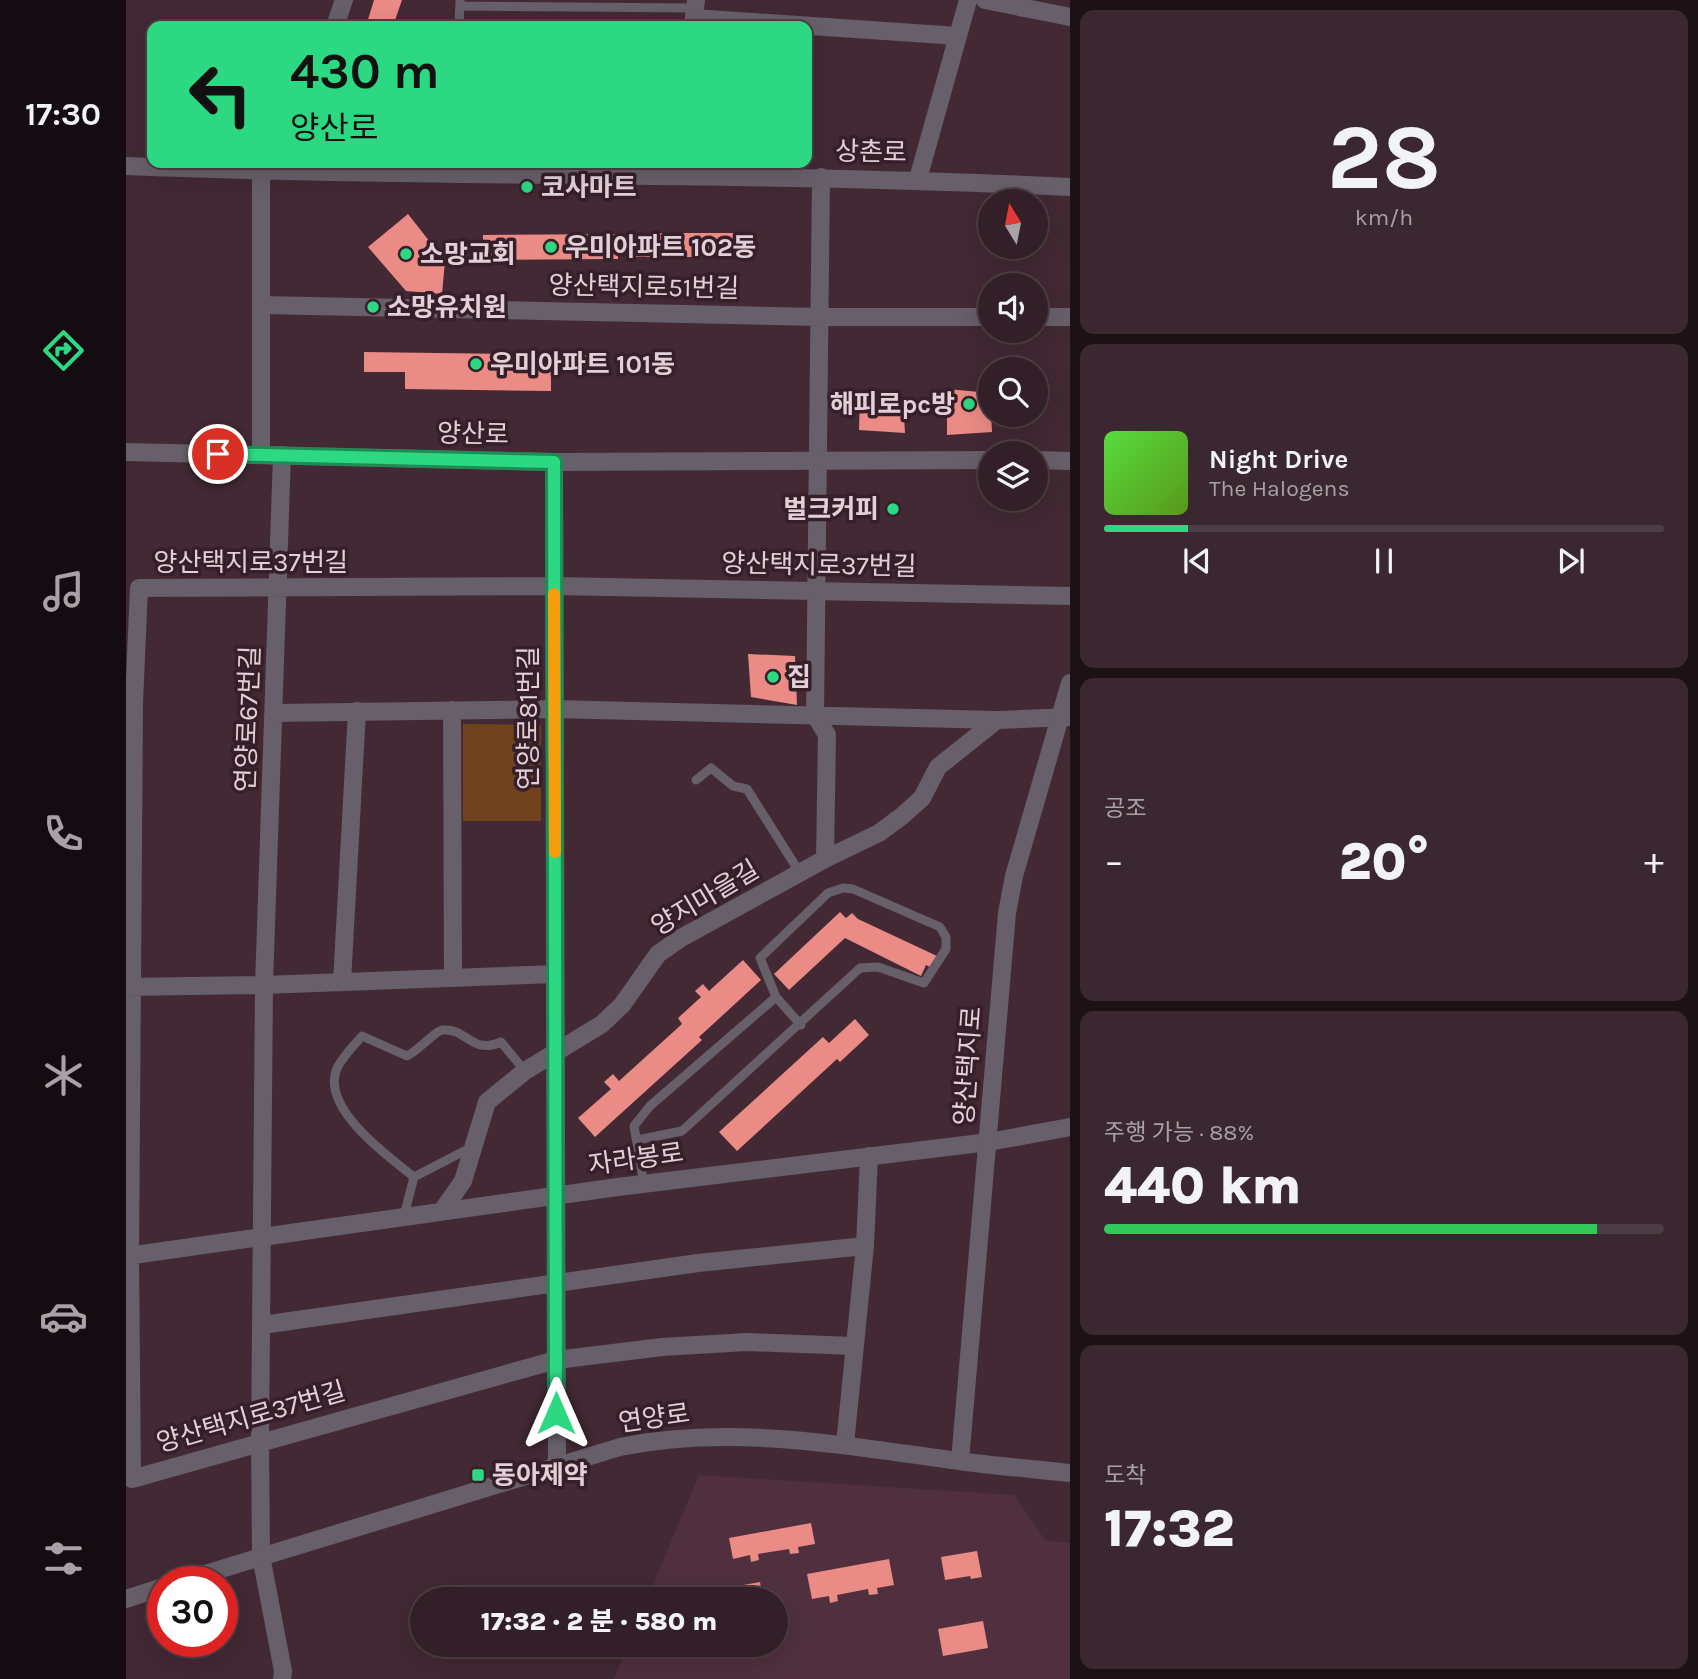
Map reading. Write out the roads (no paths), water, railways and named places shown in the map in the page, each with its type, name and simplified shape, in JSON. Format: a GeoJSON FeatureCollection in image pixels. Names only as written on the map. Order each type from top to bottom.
{"type":"FeatureCollection","features":[{"type":"Feature","properties":{"kind":"street"},"geometry":{"type":"LineString","coordinates":[[337,21],[344,0]]}},
{"type":"Feature","properties":{"kind":"street"},"geometry":{"type":"LineString","coordinates":[[918,179],[968,0]]}},
{"type":"Feature","properties":{"kind":"street"},"geometry":{"type":"LineString","coordinates":[[985,0],[1070,17]]}},
{"type":"Feature","properties":{"kind":"street"},"geometry":{"type":"LineString","coordinates":[[695,13],[777,21]]}},
{"type":"Feature","properties":{"kind":"street"},"geometry":{"type":"LineString","coordinates":[[812,24],[958,36]]}},
{"type":"Feature","properties":{"kind":"street","name":"상촌로"},"geometry":{"type":"LineString","coordinates":[[126,166],[147,167]]}},
{"type":"Feature","properties":{"kind":"street","name":"상촌로"},"geometry":{"type":"LineString","coordinates":[[171,168],[261,172],[322,168],[678,169],[1070,187]]}},
{"type":"Feature","properties":{"kind":"street"},"geometry":{"type":"LineString","coordinates":[[261,172],[261,455]]}},
{"type":"Feature","properties":{"kind":"street"},"geometry":{"type":"LineString","coordinates":[[821,177],[815,715],[827,735],[825,859]]}},
{"type":"Feature","properties":{"kind":"street"},"geometry":{"type":"LineString","coordinates":[[1048,317],[1067,317],[1070,298]]}},
{"type":"Feature","properties":{"kind":"street","name":"양산택지로51번길"},"geometry":{"type":"LineString","coordinates":[[262,305],[820,317],[978,317]]}},
{"type":"Feature","properties":{"kind":"street","name":"양산로"},"geometry":{"type":"LineString","coordinates":[[126,452],[554,462],[818,458],[978,460]]}},
{"type":"Feature","properties":{"kind":"street","name":"연양로67번길"},"geometry":{"type":"LineString","coordinates":[[282,455],[264,985],[260,1441],[261,1556],[283,1671],[282,1679]]}},
{"type":"Feature","properties":{"kind":"street"},"geometry":{"type":"LineString","coordinates":[[1048,460],[1070,461]]}},
{"type":"Feature","properties":{"kind":"street","name":"연양로81번길"},"geometry":{"type":"LineString","coordinates":[[554,462],[557,1467]]}},
{"type":"Feature","properties":{"kind":"street","name":"양산택지로37번길"},"geometry":{"type":"LineString","coordinates":[[855,1346],[720,1344],[662,1347],[556,1360],[132,1479],[128,1256],[130,703],[139,588],[554,586],[1070,597]]}},
{"type":"Feature","properties":{"kind":"street","name":"양산택지로"},"geometry":{"type":"LineString","coordinates":[[960,1461],[1007,913],[1014,876],[1065,717],[1070,683]]}},
{"type":"Feature","properties":{"kind":"street"},"geometry":{"type":"LineString","coordinates":[[275,713],[554,709],[997,720],[1065,717]]}},
{"type":"Feature","properties":{"kind":"street"},"geometry":{"type":"LineString","coordinates":[[452,710],[453,978]]}},
{"type":"Feature","properties":{"kind":"street"},"geometry":{"type":"LineString","coordinates":[[342,982],[357,711]]}},
{"type":"Feature","properties":{"kind":"street","name":"양지마을길"},"geometry":{"type":"LineString","coordinates":[[442,1210],[463,1181],[487,1102],[525,1071],[601,1024],[622,1005],[645,970],[668,947],[825,859],[879,833],[902,816],[922,798],[938,767],[997,720]]}},
{"type":"Feature","properties":{"kind":"street"},"geometry":{"type":"LineString","coordinates":[[130,987],[555,974]]}},
{"type":"Feature","properties":{"kind":"street","name":"자라봉로"},"geometry":{"type":"LineString","coordinates":[[128,1256],[442,1210],[989,1142],[1070,1127]]}},
{"type":"Feature","properties":{"kind":"street"},"geometry":{"type":"LineString","coordinates":[[845,1444],[865,1246],[869,1156]]}},
{"type":"Feature","properties":{"kind":"street"},"geometry":{"type":"LineString","coordinates":[[262,1325],[698,1263],[865,1246]]}},
{"type":"Feature","properties":{"kind":"street","name":"연양로"},"geometry":{"type":"LineString","coordinates":[[229,1566],[620,1447],[660,1439],[742,1436],[845,1444],[960,1461],[1070,1473]]}},
{"type":"Feature","properties":{"kind":"street"},"geometry":{"type":"LineString","coordinates":[[126,1599],[147,1592]]}},
{"type":"Feature","properties":{"kind":"lane"},"geometry":{"type":"LineString","coordinates":[[460,21],[460,3],[695,13]]}},
{"type":"Feature","properties":{"kind":"lane"},"geometry":{"type":"LineString","coordinates":[[695,780],[711,768],[733,786],[747,789],[800,873]]}},
{"type":"Feature","properties":{"kind":"lane"},"geometry":{"type":"LineString","coordinates":[[637,1140],[682,1131],[801,1025],[860,968],[878,967],[924,983],[946,949],[946,937],[940,927],[853,889],[843,888],[828,893],[760,958],[776,997],[801,1025]]}},
{"type":"Feature","properties":{"kind":"lane"},"geometry":{"type":"LineString","coordinates":[[644,1184],[634,1126],[650,1106],[776,997]]}},
{"type":"Feature","properties":{"kind":"lane"},"geometry":{"type":"LineString","coordinates":[[414,1177],[365,1136],[343,1108],[337,1092],[336,1072],[362,1036],[407,1056],[426,1044],[437,1031],[447,1029],[480,1046],[489,1048],[501,1042],[525,1071]]}},
{"type":"Feature","properties":{"kind":"lane"},"geometry":{"type":"LineString","coordinates":[[404,1216],[414,1177],[472,1147]]}},
{"type":"Feature","properties":{"kind":"place","name":"코사마트"},"geometry":{"type":"Point","coordinates":[527,187]}},
{"type":"Feature","properties":{"kind":"place","name":"우미아파트 102동"},"geometry":{"type":"Point","coordinates":[551,247]}},
{"type":"Feature","properties":{"kind":"place","name":"소망교회"},"geometry":{"type":"Point","coordinates":[406,254]}},
{"type":"Feature","properties":{"kind":"place","name":"소망유치원"},"geometry":{"type":"Point","coordinates":[373,307]}},
{"type":"Feature","properties":{"kind":"place","name":"우미아파트 101동"},"geometry":{"type":"Point","coordinates":[476,364]}},
{"type":"Feature","properties":{"kind":"place","name":"해피로pc방"},"geometry":{"type":"Point","coordinates":[969,404]}},
{"type":"Feature","properties":{"kind":"place","name":"벌크커피"},"geometry":{"type":"Point","coordinates":[893,509]}},
{"type":"Feature","properties":{"kind":"place","name":"집"},"geometry":{"type":"Point","coordinates":[773,677]}},
{"type":"Feature","properties":{"kind":"place","name":"동아제약"},"geometry":{"type":"Point","coordinates":[478,1475]}}]}
